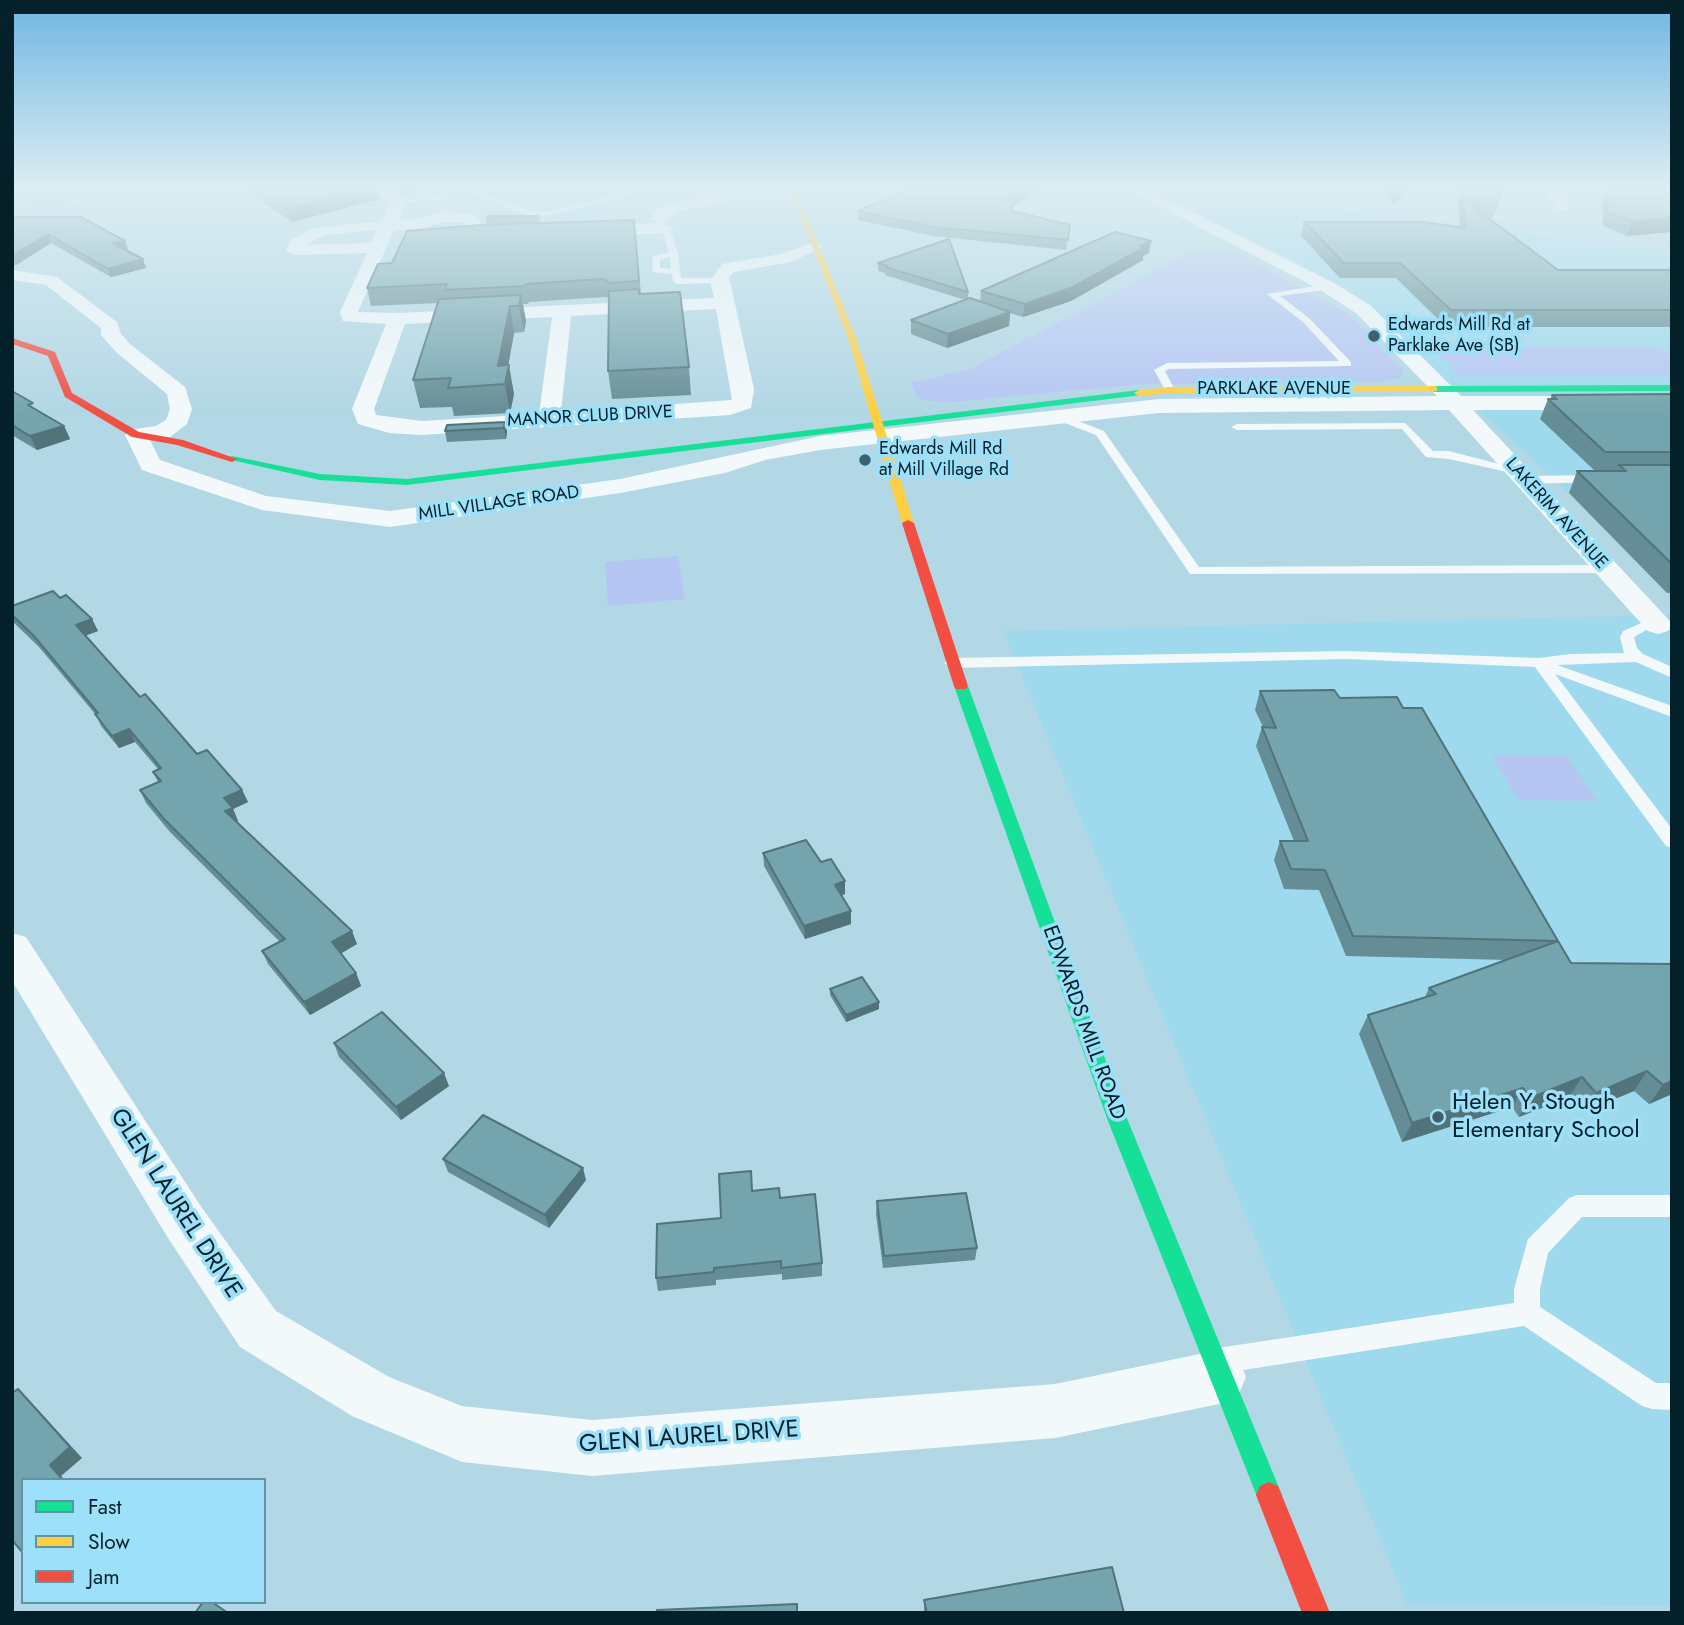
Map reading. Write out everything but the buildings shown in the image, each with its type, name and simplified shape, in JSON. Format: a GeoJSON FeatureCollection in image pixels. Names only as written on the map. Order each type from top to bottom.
{"type":"FeatureCollection","features":[{"type":"Feature","properties":{"kind":"street"},"geometry":{"type":"LineString","coordinates":[[371,264],[349,312],[350,317],[398,319],[725,303]]}},
{"type":"Feature","properties":{"kind":"street"},"geometry":{"type":"LineString","coordinates":[[719,281],[728,268],[749,264]]}},
{"type":"Feature","properties":{"kind":"street"},"geometry":{"type":"LineString","coordinates":[[781,264],[825,271]]}},
{"type":"Feature","properties":{"kind":"street","name":"EDWARDS MILL ROAD"},"geometry":{"type":"LineString","coordinates":[[822,264],[852,338],[953,663],[1118,1121],[1316,1613]]}},
{"type":"Feature","properties":{"kind":"street"},"geometry":{"type":"LineString","coordinates":[[1282,264],[1328,287],[1363,309],[1449,396]]}},
{"type":"Feature","properties":{"kind":"street"},"geometry":{"type":"LineString","coordinates":[[12,275],[51,281],[110,326],[111,335],[123,348],[177,392],[181,409],[176,424],[162,432],[135,435]]}},
{"type":"Feature","properties":{"kind":"street","name":"MANOR CLUB DRIVE"},"geometry":{"type":"LineString","coordinates":[[398,319],[363,408],[366,419],[389,426],[422,428],[730,408],[743,403],[743,389],[719,281]]}},
{"type":"Feature","properties":{"kind":"street"},"geometry":{"type":"LineString","coordinates":[[549,418],[562,312]]}},
{"type":"Feature","properties":{"kind":"street","name":"MILL VILLAGE ROAD"},"geometry":{"type":"LineString","coordinates":[[12,341],[52,354],[68,395],[135,435],[179,442],[229,458],[320,477],[407,482],[881,430]]}},
{"type":"Feature","properties":{"kind":"street","name":"PARKLAKE AVENUE"},"geometry":{"type":"LineString","coordinates":[[881,430],[1061,418],[1159,406],[1672,388]]}},
{"type":"Feature","properties":{"kind":"street","name":"PARKLAKE AVENUE"},"geometry":{"type":"LineString","coordinates":[[881,430],[1170,390],[1672,403]]}},
{"type":"Feature","properties":{"kind":"street","name":"LAKERIM AVENUE"},"geometry":{"type":"LineString","coordinates":[[1449,396],[1606,569],[1665,625]]}},
{"type":"Feature","properties":{"kind":"street","name":"MILL VILLAGE ROAD"},"geometry":{"type":"LineString","coordinates":[[135,435],[150,465],[262,503],[390,519],[620,486],[725,466],[760,454],[881,430]]}},
{"type":"Feature","properties":{"kind":"street","name":"GLEN LAUREL DRIVE"},"geometry":{"type":"LineString","coordinates":[[12,947],[185,1223],[258,1329],[371,1398],[462,1434],[592,1448],[1055,1411],[1216,1369]]}},
{"type":"Feature","properties":{"kind":"lane"},"geometry":{"type":"LineString","coordinates":[[656,264],[656,270],[676,272]]}},
{"type":"Feature","properties":{"kind":"lane"},"geometry":{"type":"LineString","coordinates":[[675,264],[677,281],[719,281]]}},
{"type":"Feature","properties":{"kind":"lane"},"geometry":{"type":"LineString","coordinates":[[1170,390],[1160,370],[1167,366],[1348,364],[1306,320],[1272,294],[1328,287]]}},
{"type":"Feature","properties":{"kind":"lane"},"geometry":{"type":"LineString","coordinates":[[1261,403],[1277,427]]}},
{"type":"Feature","properties":{"kind":"lane"},"geometry":{"type":"LineString","coordinates":[[1100,433],[1106,422],[1117,412]]}},
{"type":"Feature","properties":{"kind":"lane"},"geometry":{"type":"LineString","coordinates":[[1061,418],[1100,433],[1195,571],[1606,569]]}},
{"type":"Feature","properties":{"kind":"lane"},"geometry":{"type":"LineString","coordinates":[[1237,427],[1405,426],[1430,455],[1449,455],[1521,475],[1609,479]]}},
{"type":"Feature","properties":{"kind":"lane"},"geometry":{"type":"LineString","coordinates":[[1449,455],[1489,440]]}},
{"type":"Feature","properties":{"kind":"lane"},"geometry":{"type":"LineString","coordinates":[[1638,657],[1627,643],[1630,631],[1665,625]]}},
{"type":"Feature","properties":{"kind":"lane"},"geometry":{"type":"LineString","coordinates":[[953,663],[1346,655],[1539,663],[1570,658],[1638,657],[1672,673]]}},
{"type":"Feature","properties":{"kind":"lane"},"geometry":{"type":"LineString","coordinates":[[1539,663],[1672,712]]}},
{"type":"Feature","properties":{"kind":"lane"},"geometry":{"type":"LineString","coordinates":[[1539,663],[1672,842]]}},
{"type":"Feature","properties":{"kind":"lane"},"geometry":{"type":"LineString","coordinates":[[1527,1313],[1527,1289],[1537,1247],[1577,1206],[1672,1206]]}},
{"type":"Feature","properties":{"kind":"lane"},"geometry":{"type":"LineString","coordinates":[[1216,1369],[1527,1313],[1652,1396],[1672,1396]]}},
{"type":"Feature","properties":{"kind":"shaded area"},"geometry":{"type":"Polygon","coordinates":[[[1169,264],[1257,264],[1347,313],[1404,371],[1399,378],[1381,382],[1145,384],[941,403],[918,398],[910,383],[970,369],[1169,264]]]}},
{"type":"Feature","properties":{"kind":"shaded area"},"geometry":{"type":"Polygon","coordinates":[[[1301,264],[1672,264],[1672,589],[1347,287],[1301,264]]]}},
{"type":"Feature","properties":{"kind":"shaded area"},"geometry":{"type":"Polygon","coordinates":[[[1433,347],[1658,347],[1672,357],[1672,375],[1460,375],[1433,347]]]}},
{"type":"Feature","properties":{"kind":"shaded area"},"geometry":{"type":"Polygon","coordinates":[[[678,556],[685,599],[608,606],[605,562],[678,556]]]}},
{"type":"Feature","properties":{"kind":"shaded area","name":"Helen Y. Stough Elementary School"},"geometry":{"type":"Polygon","coordinates":[[[1672,615],[1672,1606],[1407,1604],[1003,631],[1672,615]]]}},
{"type":"Feature","properties":{"kind":"shaded area"},"geometry":{"type":"Polygon","coordinates":[[[1491,755],[1566,755],[1598,801],[1518,800],[1491,755]]]}},
{"type":"Feature","properties":{"kind":"traffic: fast"},"geometry":{"type":"LineString","coordinates":[[1434,389],[1672,388]]}},
{"type":"Feature","properties":{"kind":"traffic: fast"},"geometry":{"type":"LineString","coordinates":[[232,459],[320,477],[407,482],[1139,393]]}},
{"type":"Feature","properties":{"kind":"traffic: fast"},"geometry":{"type":"LineString","coordinates":[[961,686],[1118,1121],[1269,1495]]}},
{"type":"Feature","properties":{"kind":"traffic: slow"},"geometry":{"type":"LineString","coordinates":[[822,264],[852,338],[908,523]]}},
{"type":"Feature","properties":{"kind":"traffic: slow"},"geometry":{"type":"LineString","coordinates":[[1139,393],[1170,390],[1434,389]]}},
{"type":"Feature","properties":{"kind":"traffic: jam"},"geometry":{"type":"LineString","coordinates":[[12,341],[52,354],[68,395],[136,435],[179,442],[232,459]]}},
{"type":"Feature","properties":{"kind":"traffic: jam"},"geometry":{"type":"LineString","coordinates":[[908,523],[961,686]]}},
{"type":"Feature","properties":{"kind":"traffic: jam"},"geometry":{"type":"LineString","coordinates":[[1269,1495],[1316,1613]]}},
{"type":"Feature","properties":{"kind":"place","name":"Edwards Mill Rd at Parklake Ave (SB)"},"geometry":{"type":"Point","coordinates":[1374,336]}},
{"type":"Feature","properties":{"kind":"place","name":"Edwards Mill Rd at Mill Village Rd"},"geometry":{"type":"Point","coordinates":[865,460]}},
{"type":"Feature","properties":{"kind":"place","name":"Helen Y. Stough Elementary School"},"geometry":{"type":"Point","coordinates":[1438,1117]}}]}
